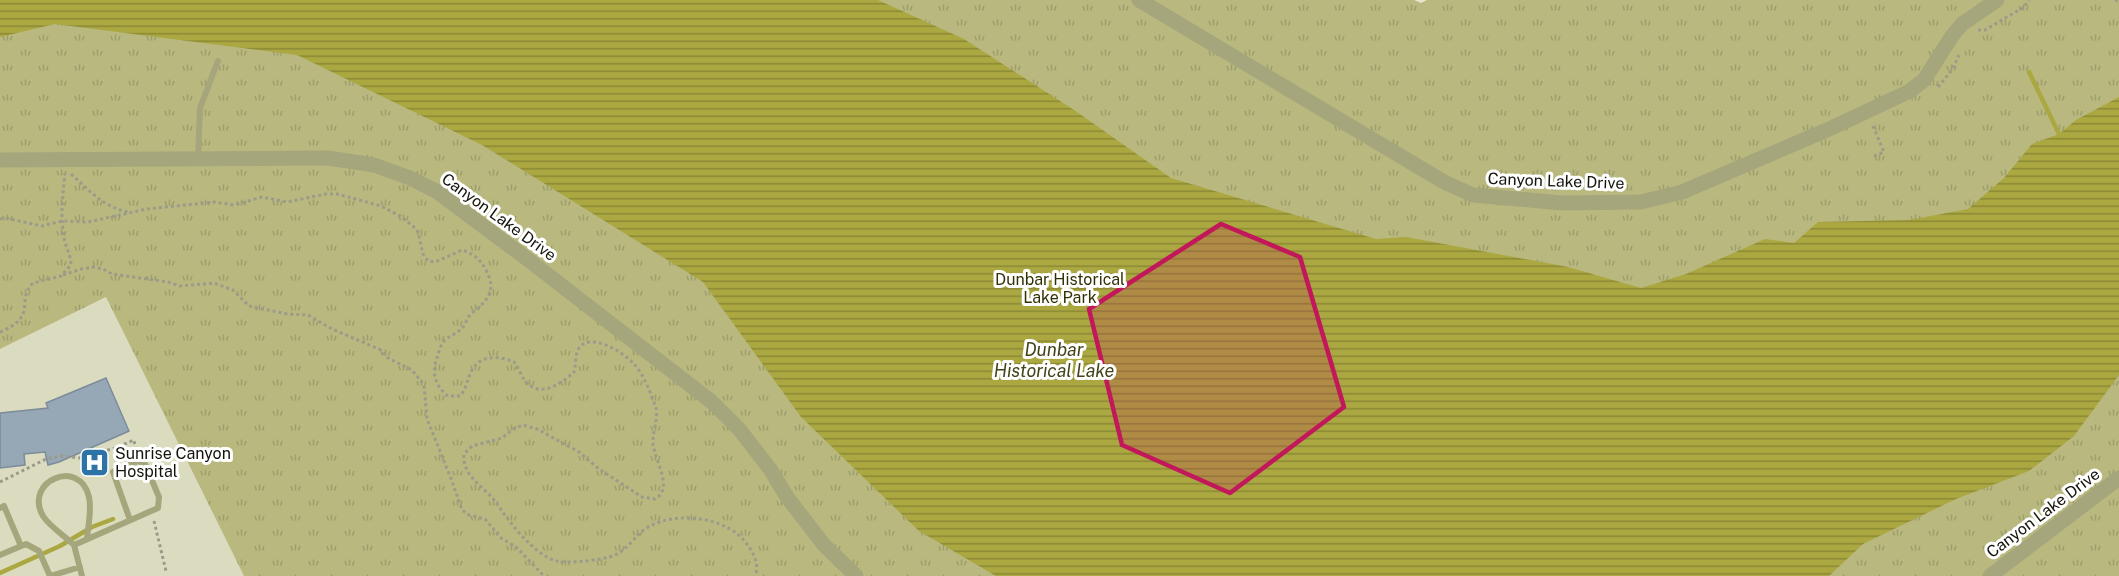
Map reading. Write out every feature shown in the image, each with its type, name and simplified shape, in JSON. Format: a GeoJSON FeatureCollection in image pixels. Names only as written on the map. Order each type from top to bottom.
{"type":"FeatureCollection","features":[{"type":"Feature","properties":{"kind":"street","name":"Canyon Lake Drive"},"geometry":{"type":"LineString","coordinates":[[1139,0],[1444,182],[1473,195],[1606,203],[1641,201],[1682,192],[1827,130],[1910,91],[1924,80],[1962,24],[1997,0]]}},
{"type":"Feature","properties":{"kind":"street","name":"Canyon Lake Drive"},"geometry":{"type":"LineString","coordinates":[[0,160],[328,158],[374,165],[410,178],[436,191],[712,402],[739,429],[818,537],[856,576]]}},
{"type":"Feature","properties":{"kind":"street","name":"Canyon Lake Drive"},"geometry":{"type":"LineString","coordinates":[[1990,576],[2119,478]]}},
{"type":"Feature","properties":{"kind":"lane"},"geometry":{"type":"LineString","coordinates":[[198,158],[200,108],[218,61]]}},
{"type":"Feature","properties":{"kind":"lane"},"geometry":{"type":"LineString","coordinates":[[74,545],[158,508],[159,497],[145,464],[138,461],[113,472],[130,520]]}},
{"type":"Feature","properties":{"kind":"lane"},"geometry":{"type":"LineString","coordinates":[[82,576],[74,545],[47,521],[40,507],[41,493],[49,481],[55,477],[68,475],[84,486],[88,492],[90,506],[87,539]]}},
{"type":"Feature","properties":{"kind":"lane"},"geometry":{"type":"LineString","coordinates":[[0,508],[4,506],[21,546]]}},
{"type":"Feature","properties":{"kind":"lane"},"geometry":{"type":"LineString","coordinates":[[0,555],[26,544],[39,551],[50,576],[80,567]]}},
{"type":"Feature","properties":{"kind":"path"},"geometry":{"type":"LineString","coordinates":[[1974,30],[1985,30],[2024,7],[2029,0]]}},
{"type":"Feature","properties":{"kind":"path"},"geometry":{"type":"LineString","coordinates":[[2115,0],[2119,1]]}},
{"type":"Feature","properties":{"kind":"path"},"geometry":{"type":"LineString","coordinates":[[63,275],[69,269],[71,261],[71,255],[64,239],[61,210],[65,169],[104,202],[117,210],[131,212]]}},
{"type":"Feature","properties":{"kind":"path"},"geometry":{"type":"LineString","coordinates":[[0,219],[6,218],[42,226],[62,221],[88,222],[131,212],[214,202],[234,205],[262,197],[288,202],[319,195],[337,194],[381,206],[413,226],[418,232],[423,254],[428,261],[435,262],[462,250],[473,254],[482,263],[489,276],[492,287],[489,296],[477,310],[471,313],[462,328],[443,342],[433,372],[441,390],[447,396],[460,396],[472,369],[479,362],[496,357],[514,362],[527,383],[534,387],[557,386],[574,372],[578,350],[586,342],[592,341],[611,347],[632,362],[638,369],[655,405],[657,415],[653,440],[663,477],[663,486],[659,497],[655,499],[642,497],[599,469],[579,452],[537,429],[523,425],[513,429],[502,438],[467,449],[463,461],[470,476],[488,492],[508,520],[533,546],[557,561],[569,562],[614,556],[637,534],[650,526],[680,518],[692,518],[732,528],[740,534],[753,553],[757,570],[755,576]]}},
{"type":"Feature","properties":{"kind":"path"},"geometry":{"type":"LineString","coordinates":[[0,332],[16,324],[24,314],[27,291],[33,283],[93,267],[124,277],[139,277],[180,286],[214,283],[232,290],[249,306],[287,314],[308,315],[332,329],[381,350],[388,358],[412,370],[424,386],[427,419],[462,510],[469,515],[485,519],[501,538],[516,547],[544,576]]}},
{"type":"Feature","properties":{"kind":"highlighted area"},"geometry":{"type":"Polygon","coordinates":[[[1221,224],[1300,257],[1344,407],[1230,493],[1122,445],[1089,309],[1221,224]]]}},
{"type":"Feature","properties":{"kind":"shaded area","name":"Sunrise Canyon Hospital"},"geometry":{"type":"Polygon","coordinates":[[[106,297],[244,576],[0,576],[0,349],[106,297]]]}},
{"type":"Feature","properties":{"kind":"green space","name":"Dunbar Historical Lake Park"},"geometry":{"type":"Polygon","coordinates":[[[0,0],[1414,0],[1421,3],[1427,0],[2119,0],[2119,576],[244,576],[106,297],[0,349],[0,0]]]}},
{"type":"Feature","properties":{"kind":"water","name":"Dunbar Historical Lake"},"geometry":{"type":"Polygon","coordinates":[[[0,0],[878,0],[964,39],[1077,112],[1171,178],[1376,239],[1406,237],[1568,267],[1641,288],[1686,274],[1765,239],[1794,243],[1818,222],[1909,220],[1968,209],[2004,178],[2032,144],[2059,134],[2076,120],[2119,97],[2119,375],[2074,436],[2029,471],[1956,499],[1863,544],[1829,576],[996,576],[919,531],[801,417],[703,282],[482,145],[297,55],[55,24],[0,37],[0,0]]]}},
{"type":"Feature","properties":{"kind":"building"},"geometry":{"type":"Polygon","coordinates":[[[106,378],[129,431],[59,462],[48,465],[45,452],[24,454],[25,465],[0,468],[0,413],[48,408],[46,403],[106,378]]]}},
{"type":"Feature","properties":{"kind":"waterway"},"geometry":{"type":"LineString","coordinates":[[2029,72],[2059,134]]}},
{"type":"Feature","properties":{"kind":"waterway"},"geometry":{"type":"LineString","coordinates":[[0,573],[60,546],[92,527],[113,519]]}},
{"type":"Feature","properties":{"kind":"place","name":"Sunrise Canyon Hospital"},"geometry":{"type":"Point","coordinates":[94,462]}}]}
